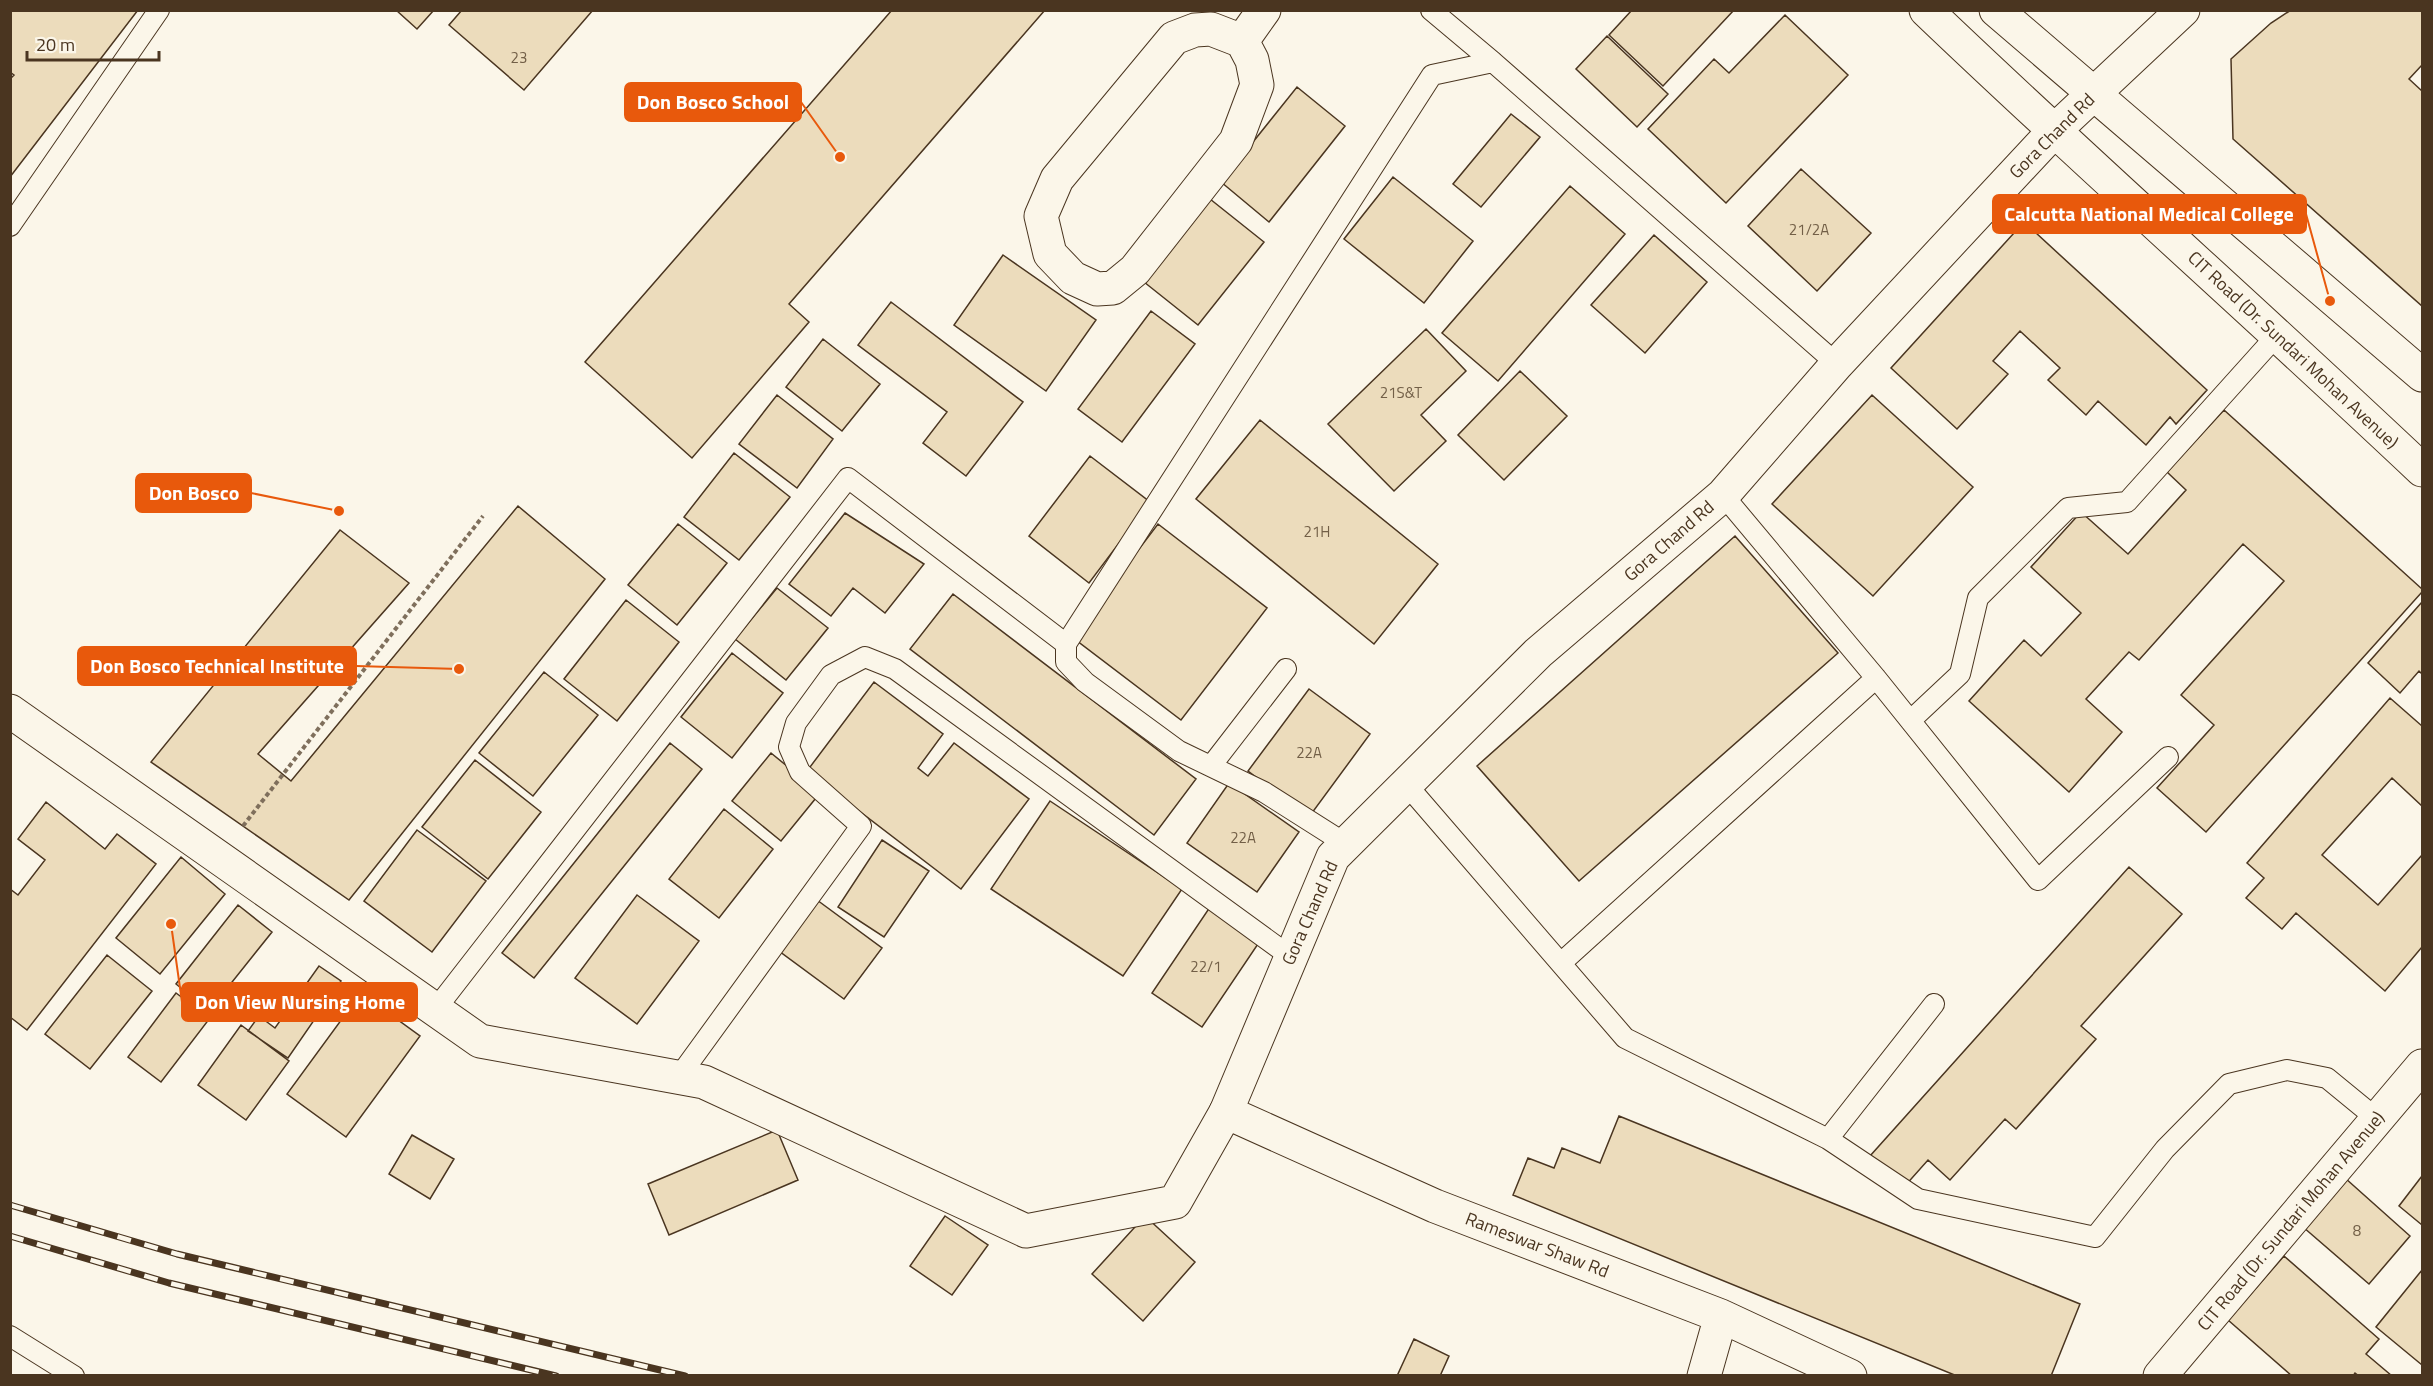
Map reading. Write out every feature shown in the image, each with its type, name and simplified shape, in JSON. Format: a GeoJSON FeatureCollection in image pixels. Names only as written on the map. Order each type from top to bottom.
{"type":"FeatureCollection","features":[{"type":"Feature","properties":{"kind":"street"},"geometry":{"type":"LineString","coordinates":[[1242,41],[1264,10]]}},
{"type":"Feature","properties":{"kind":"street","name":"CIT Road (Dr. Sundari Mohan Avenue)"},"geometry":{"type":"LineString","coordinates":[[1926,10],[2053,132],[2278,334],[2422,470]]}},
{"type":"Feature","properties":{"kind":"street"},"geometry":{"type":"LineString","coordinates":[[1996,10],[2422,375]]}},
{"type":"Feature","properties":{"kind":"street","name":"Gora Chand Rd"},"geometry":{"type":"LineString","coordinates":[[10,711],[480,1041],[704,1082],[1026,1231],[1175,1202],[1226,1112],[1333,857],[1538,653],[1723,495],[1837,364],[2053,132],[2183,10]]}},
{"type":"Feature","properties":{"kind":"street"},"geometry":{"type":"LineString","coordinates":[[1211,29],[1242,41],[1251,60],[1257,85],[1236,141],[1135,270],[1113,288],[1097,289],[1073,278],[1050,254],[1041,216],[1057,179],[1174,38],[1195,30],[1211,29]]}},
{"type":"Feature","properties":{"kind":"street","name":"CIT Road (Dr. Sundari Mohan Avenue)"},"geometry":{"type":"LineString","coordinates":[[2160,1376],[2422,1066]]}},
{"type":"Feature","properties":{"kind":"street","name":"Rameswar Shaw Rd"},"geometry":{"type":"LineString","coordinates":[[1226,1112],[1435,1206],[1721,1316],[1850,1376]]}},
{"type":"Feature","properties":{"kind":"street"},"geometry":{"type":"LineString","coordinates":[[1704,1376],[1721,1316]]}},
{"type":"Feature","properties":{"kind":"lane"},"geometry":{"type":"LineString","coordinates":[[10,226],[159,10]]}},
{"type":"Feature","properties":{"kind":"lane"},"geometry":{"type":"LineString","coordinates":[[1431,10],[1837,364]]}},
{"type":"Feature","properties":{"kind":"lane"},"geometry":{"type":"LineString","coordinates":[[1346,844],[1264,792],[1179,751],[1085,682],[1066,662],[1066,644],[1432,75],[1493,62]]}},
{"type":"Feature","properties":{"kind":"lane"},"geometry":{"type":"LineString","coordinates":[[1911,720],[1960,674],[1978,598],[2068,508],[2127,502],[2278,334]]}},
{"type":"Feature","properties":{"kind":"lane"},"geometry":{"type":"LineString","coordinates":[[435,1010],[848,478],[1066,644]]}},
{"type":"Feature","properties":{"kind":"lane"},"geometry":{"type":"LineString","coordinates":[[1723,495],[1911,720],[2038,880],[2168,758]]}},
{"type":"Feature","properties":{"kind":"lane"},"geometry":{"type":"LineString","coordinates":[[678,1078],[861,826],[800,772],[789,747],[796,723],[831,675],[866,657],[895,669],[1291,957]]}},
{"type":"Feature","properties":{"kind":"lane"},"geometry":{"type":"LineString","coordinates":[[1211,766],[1286,669]]}},
{"type":"Feature","properties":{"kind":"lane"},"geometry":{"type":"LineString","coordinates":[[1561,963],[1876,678]]}},
{"type":"Feature","properties":{"kind":"lane"},"geometry":{"type":"LineString","coordinates":[[1406,784],[1625,1038],[1828,1139],[1918,1199],[2095,1237],[2165,1149],[2229,1084],[2287,1070],[2327,1078],[2377,1119]]}},
{"type":"Feature","properties":{"kind":"lane"},"geometry":{"type":"LineString","coordinates":[[1828,1139],[1934,1004]]}},
{"type":"Feature","properties":{"kind":"lane"},"geometry":{"type":"LineString","coordinates":[[10,1336],[74,1376]]}},
{"type":"Feature","properties":{"kind":"path"},"geometry":{"type":"LineString","coordinates":[[218,858],[483,516]]}},
{"type":"Feature","properties":{"kind":"building"},"geometry":{"type":"Polygon","coordinates":[[[10,10],[138,10],[10,177],[10,79],[14,75],[10,72],[10,10]]]}},
{"type":"Feature","properties":{"kind":"building"},"geometry":{"type":"Polygon","coordinates":[[[396,10],[434,10],[417,29],[396,10]]]}},
{"type":"Feature","properties":{"kind":"building"},"geometry":{"type":"Polygon","coordinates":[[[462,10],[593,10],[524,90],[449,25],[462,10]]]}},
{"type":"Feature","properties":{"kind":"building"},"geometry":{"type":"Polygon","coordinates":[[[892,10],[1045,10],[789,304],[809,322],[692,458],[585,362],[892,10]]]}},
{"type":"Feature","properties":{"kind":"building"},"geometry":{"type":"Polygon","coordinates":[[[1632,10],[1734,10],[1663,86],[1609,35],[1632,10]]]}},
{"type":"Feature","properties":{"kind":"building"},"geometry":{"type":"Polygon","coordinates":[[[2291,10],[2422,10],[2422,65],[2409,79],[2422,91],[2422,306],[2233,139],[2231,59],[2271,23],[2291,10]]]}},
{"type":"Feature","properties":{"kind":"building"},"geometry":{"type":"Polygon","coordinates":[[[1785,15],[1848,75],[1726,203],[1648,129],[1714,59],[1729,73],[1785,15]]]}},
{"type":"Feature","properties":{"kind":"building"},"geometry":{"type":"Polygon","coordinates":[[[1607,36],[1668,94],[1637,127],[1576,69],[1607,36]]]}},
{"type":"Feature","properties":{"kind":"building"},"geometry":{"type":"Polygon","coordinates":[[[1297,87],[1345,126],[1269,222],[1221,182],[1297,87]]]}},
{"type":"Feature","properties":{"kind":"building"},"geometry":{"type":"Polygon","coordinates":[[[1511,114],[1540,137],[1481,207],[1453,184],[1511,114]]]}},
{"type":"Feature","properties":{"kind":"building"},"geometry":{"type":"Polygon","coordinates":[[[1801,169],[1871,233],[1817,291],[1748,226],[1801,169]]]}},
{"type":"Feature","properties":{"kind":"building"},"geometry":{"type":"Polygon","coordinates":[[[1393,177],[1473,241],[1424,303],[1344,239],[1393,177]]]}},
{"type":"Feature","properties":{"kind":"building"},"geometry":{"type":"Polygon","coordinates":[[[1570,186],[1625,234],[1498,381],[1442,333],[1570,186]]]}},
{"type":"Feature","properties":{"kind":"building"},"geometry":{"type":"Polygon","coordinates":[[[1210,199],[1264,242],[1198,325],[1144,282],[1210,199]]]}},
{"type":"Feature","properties":{"kind":"building"},"geometry":{"type":"Polygon","coordinates":[[[2024,222],[2207,390],[2176,424],[2170,417],[2146,445],[2098,401],[2086,415],[2048,380],[2060,368],[2020,331],[1993,361],[2008,374],[1957,429],[1891,368],[2024,222]]]}},
{"type":"Feature","properties":{"kind":"building"},"geometry":{"type":"Polygon","coordinates":[[[1654,235],[1707,282],[1645,353],[1591,305],[1654,235]]]}},
{"type":"Feature","properties":{"kind":"building"},"geometry":{"type":"Polygon","coordinates":[[[1003,255],[1096,320],[1046,391],[954,325],[1003,255]]]}},
{"type":"Feature","properties":{"kind":"building"},"geometry":{"type":"Polygon","coordinates":[[[891,302],[1023,402],[966,476],[923,443],[947,412],[858,345],[891,302]]]}},
{"type":"Feature","properties":{"kind":"building"},"geometry":{"type":"Polygon","coordinates":[[[1151,311],[1195,344],[1122,442],[1078,409],[1151,311]]]}},
{"type":"Feature","properties":{"kind":"building"},"geometry":{"type":"Polygon","coordinates":[[[1426,329],[1466,371],[1421,415],[1446,441],[1394,491],[1328,424],[1426,329]]]}},
{"type":"Feature","properties":{"kind":"building"},"geometry":{"type":"Polygon","coordinates":[[[823,339],[880,384],[842,431],[786,387],[823,339]]]}},
{"type":"Feature","properties":{"kind":"building"},"geometry":{"type":"Polygon","coordinates":[[[1520,371],[1567,416],[1504,480],[1458,435],[1520,371]]]}},
{"type":"Feature","properties":{"kind":"building"},"geometry":{"type":"Polygon","coordinates":[[[777,395],[833,439],[797,488],[739,444],[777,395]]]}},
{"type":"Feature","properties":{"kind":"building"},"geometry":{"type":"Polygon","coordinates":[[[1872,395],[1973,487],[1873,596],[1772,504],[1872,395]]]}},
{"type":"Feature","properties":{"kind":"building"},"geometry":{"type":"Polygon","coordinates":[[[2224,410],[2422,589],[2422,592],[2206,832],[2157,788],[2214,725],[2181,695],[2284,581],[2243,544],[2139,660],[2129,652],[2086,699],[2122,732],[2069,792],[1969,701],[2024,640],[2041,656],[2081,613],[2031,567],[2081,512],[2128,554],[2186,490],[2167,472],[2224,410]]]}},
{"type":"Feature","properties":{"kind":"building"},"geometry":{"type":"Polygon","coordinates":[[[1260,420],[1438,564],[1374,644],[1196,499],[1260,420]]]}},
{"type":"Feature","properties":{"kind":"building"},"geometry":{"type":"Polygon","coordinates":[[[734,453],[790,497],[739,560],[684,517],[734,453]]]}},
{"type":"Feature","properties":{"kind":"building"},"geometry":{"type":"Polygon","coordinates":[[[1090,456],[1150,502],[1089,583],[1029,536],[1090,456]]]}},
{"type":"Feature","properties":{"kind":"building"},"geometry":{"type":"Polygon","coordinates":[[[518,506],[605,579],[349,900],[151,762],[340,530],[409,583],[258,754],[291,781],[518,506]]]}},
{"type":"Feature","properties":{"kind":"building"},"geometry":{"type":"Polygon","coordinates":[[[845,513],[924,564],[885,613],[853,588],[831,616],[789,584],[845,513]]]}},
{"type":"Feature","properties":{"kind":"building"},"geometry":{"type":"Polygon","coordinates":[[[678,524],[727,563],[677,625],[628,585],[678,524]]]}},
{"type":"Feature","properties":{"kind":"building"},"geometry":{"type":"Polygon","coordinates":[[[1158,524],[1267,608],[1181,720],[1072,637],[1158,524]]]}},
{"type":"Feature","properties":{"kind":"building"},"geometry":{"type":"Polygon","coordinates":[[[1735,536],[1838,653],[1579,881],[1477,766],[1735,536]]]}},
{"type":"Feature","properties":{"kind":"building"},"geometry":{"type":"Polygon","coordinates":[[[777,588],[828,628],[786,680],[735,639],[777,588]]]}},
{"type":"Feature","properties":{"kind":"building"},"geometry":{"type":"Polygon","coordinates":[[[953,594],[1196,779],[1154,835],[910,649],[953,594]]]}},
{"type":"Feature","properties":{"kind":"building"},"geometry":{"type":"Polygon","coordinates":[[[626,600],[679,642],[617,721],[564,679],[626,600]]]}},
{"type":"Feature","properties":{"kind":"building"},"geometry":{"type":"Polygon","coordinates":[[[2422,602],[2422,674],[2419,671],[2400,693],[2368,663],[2422,602]]]}},
{"type":"Feature","properties":{"kind":"building"},"geometry":{"type":"Polygon","coordinates":[[[732,653],[783,693],[732,758],[681,717],[732,653]]]}},
{"type":"Feature","properties":{"kind":"building"},"geometry":{"type":"Polygon","coordinates":[[[544,672],[598,715],[533,796],[479,753],[544,672]]]}},
{"type":"Feature","properties":{"kind":"building"},"geometry":{"type":"Polygon","coordinates":[[[874,682],[943,734],[918,768],[928,776],[954,743],[1029,799],[961,889],[807,771],[874,682]]]}},
{"type":"Feature","properties":{"kind":"building"},"geometry":{"type":"Polygon","coordinates":[[[1309,689],[1370,734],[1309,817],[1248,771],[1309,689]]]}},
{"type":"Feature","properties":{"kind":"building"},"geometry":{"type":"Polygon","coordinates":[[[2390,698],[2422,726],[2422,806],[2392,778],[2322,855],[2378,905],[2422,855],[2422,947],[2385,991],[2296,913],[2282,929],[2246,898],[2264,878],[2247,863],[2390,698]]]}},
{"type":"Feature","properties":{"kind":"building"},"geometry":{"type":"Polygon","coordinates":[[[670,743],[702,769],[534,978],[502,953],[670,743]]]}},
{"type":"Feature","properties":{"kind":"building"},"geometry":{"type":"Polygon","coordinates":[[[771,753],[820,793],[781,841],[732,801],[771,753]]]}},
{"type":"Feature","properties":{"kind":"building"},"geometry":{"type":"Polygon","coordinates":[[[475,760],[541,812],[488,879],[422,827],[475,760]]]}},
{"type":"Feature","properties":{"kind":"building"},"geometry":{"type":"Polygon","coordinates":[[[1229,783],[1299,832],[1257,892],[1187,843],[1229,783]]]}},
{"type":"Feature","properties":{"kind":"building"},"geometry":{"type":"Polygon","coordinates":[[[1050,801],[1182,889],[1123,976],[991,889],[1050,801]]]}},
{"type":"Feature","properties":{"kind":"building"},"geometry":{"type":"Polygon","coordinates":[[[46,802],[105,849],[117,834],[156,864],[27,1030],[10,1017],[10,889],[18,895],[45,860],[18,839],[46,802]]]}},
{"type":"Feature","properties":{"kind":"building"},"geometry":{"type":"Polygon","coordinates":[[[724,809],[773,849],[719,918],[669,879],[724,809]]]}},
{"type":"Feature","properties":{"kind":"building"},"geometry":{"type":"Polygon","coordinates":[[[417,830],[486,881],[432,952],[364,901],[417,830]]]}},
{"type":"Feature","properties":{"kind":"building"},"geometry":{"type":"Polygon","coordinates":[[[882,840],[929,871],[884,937],[838,907],[882,840]]]}},
{"type":"Feature","properties":{"kind":"building"},"geometry":{"type":"Polygon","coordinates":[[[181,857],[225,894],[160,974],[116,938],[181,857]]]}},
{"type":"Feature","properties":{"kind":"building"},"geometry":{"type":"Polygon","coordinates":[[[2129,867],[2182,914],[2081,1026],[2096,1039],[2016,1129],[2005,1119],[1950,1180],[1928,1160],[1904,1187],[1870,1156],[2129,867]]]}},
{"type":"Feature","properties":{"kind":"building"},"geometry":{"type":"Polygon","coordinates":[[[637,895],[699,941],[637,1024],[575,978],[637,895]]]}},
{"type":"Feature","properties":{"kind":"building"},"geometry":{"type":"Polygon","coordinates":[[[817,900],[882,948],[844,999],[779,951],[817,900]]]}},
{"type":"Feature","properties":{"kind":"building"},"geometry":{"type":"Polygon","coordinates":[[[238,905],[272,932],[209,1011],[176,984],[238,905]]]}},
{"type":"Feature","properties":{"kind":"building"},"geometry":{"type":"Polygon","coordinates":[[[1210,907],[1260,941],[1202,1027],[1152,993],[1210,907]]]}},
{"type":"Feature","properties":{"kind":"building"},"geometry":{"type":"Polygon","coordinates":[[[107,955],[152,991],[90,1069],[45,1034],[107,955]]]}},
{"type":"Feature","properties":{"kind":"building"},"geometry":{"type":"Polygon","coordinates":[[[319,966],[341,981],[288,1058],[248,1031],[259,1016],[275,1028],[319,966]]]}},
{"type":"Feature","properties":{"kind":"building"},"geometry":{"type":"Polygon","coordinates":[[[176,993],[210,1018],[161,1082],[128,1057],[176,993]]]}},
{"type":"Feature","properties":{"kind":"building"},"geometry":{"type":"Polygon","coordinates":[[[361,993],[420,1036],[346,1137],[287,1094],[361,993]]]}},
{"type":"Feature","properties":{"kind":"building"},"geometry":{"type":"Polygon","coordinates":[[[241,1025],[289,1061],[246,1120],[198,1085],[241,1025]]]}},
{"type":"Feature","properties":{"kind":"building"},"geometry":{"type":"Polygon","coordinates":[[[1619,1116],[2080,1304],[2051,1376],[1957,1376],[1513,1195],[1528,1158],[1554,1168],[1562,1148],[1600,1163],[1619,1116]]]}},
{"type":"Feature","properties":{"kind":"building"},"geometry":{"type":"Polygon","coordinates":[[[777,1130],[798,1180],[669,1235],[648,1184],[777,1130]]]}},
{"type":"Feature","properties":{"kind":"building"},"geometry":{"type":"Polygon","coordinates":[[[412,1135],[454,1159],[430,1199],[389,1174],[412,1135]]]}},
{"type":"Feature","properties":{"kind":"building"},"geometry":{"type":"Polygon","coordinates":[[[2422,1176],[2422,1225],[2399,1206],[2422,1176]]]}},
{"type":"Feature","properties":{"kind":"building"},"geometry":{"type":"Polygon","coordinates":[[[2345,1178],[2410,1236],[2369,1284],[2303,1227],[2345,1178]]]}},
{"type":"Feature","properties":{"kind":"building"},"geometry":{"type":"Polygon","coordinates":[[[945,1216],[988,1245],[952,1295],[910,1266],[945,1216]]]}},
{"type":"Feature","properties":{"kind":"building"},"geometry":{"type":"Polygon","coordinates":[[[1145,1216],[1195,1262],[1143,1321],[1092,1274],[1145,1216]]]}},
{"type":"Feature","properties":{"kind":"building"},"geometry":{"type":"Polygon","coordinates":[[[2284,1256],[2379,1339],[2366,1354],[2392,1376],[2359,1376],[2355,1373],[2353,1376],[2292,1376],[2228,1320],[2284,1256]]]}},
{"type":"Feature","properties":{"kind":"building"},"geometry":{"type":"Polygon","coordinates":[[[2422,1270],[2422,1365],[2376,1327],[2422,1270]]]}},
{"type":"Feature","properties":{"kind":"building"},"geometry":{"type":"Polygon","coordinates":[[[1414,1339],[1449,1356],[1440,1376],[1397,1376],[1414,1339]]]}},
{"type":"Feature","properties":{"kind":"railway"},"geometry":{"type":"LineString","coordinates":[[10,1205],[177,1254],[685,1376]]}},
{"type":"Feature","properties":{"kind":"railway"},"geometry":{"type":"LineString","coordinates":[[10,1236],[169,1283],[556,1376]]}},
{"type":"Feature","properties":{"kind":"place","name":"Don Bosco School"},"geometry":{"type":"Point","coordinates":[840,157]}},
{"type":"Feature","properties":{"kind":"place","name":"Calcutta National Medical College"},"geometry":{"type":"Point","coordinates":[2330,301]}},
{"type":"Feature","properties":{"kind":"place","name":"Don Bosco"},"geometry":{"type":"Point","coordinates":[339,511]}},
{"type":"Feature","properties":{"kind":"place","name":"Don Bosco Technical Institute"},"geometry":{"type":"Point","coordinates":[459,669]}},
{"type":"Feature","properties":{"kind":"place","name":"Don View Nursing Home"},"geometry":{"type":"Point","coordinates":[171,924]}}]}
